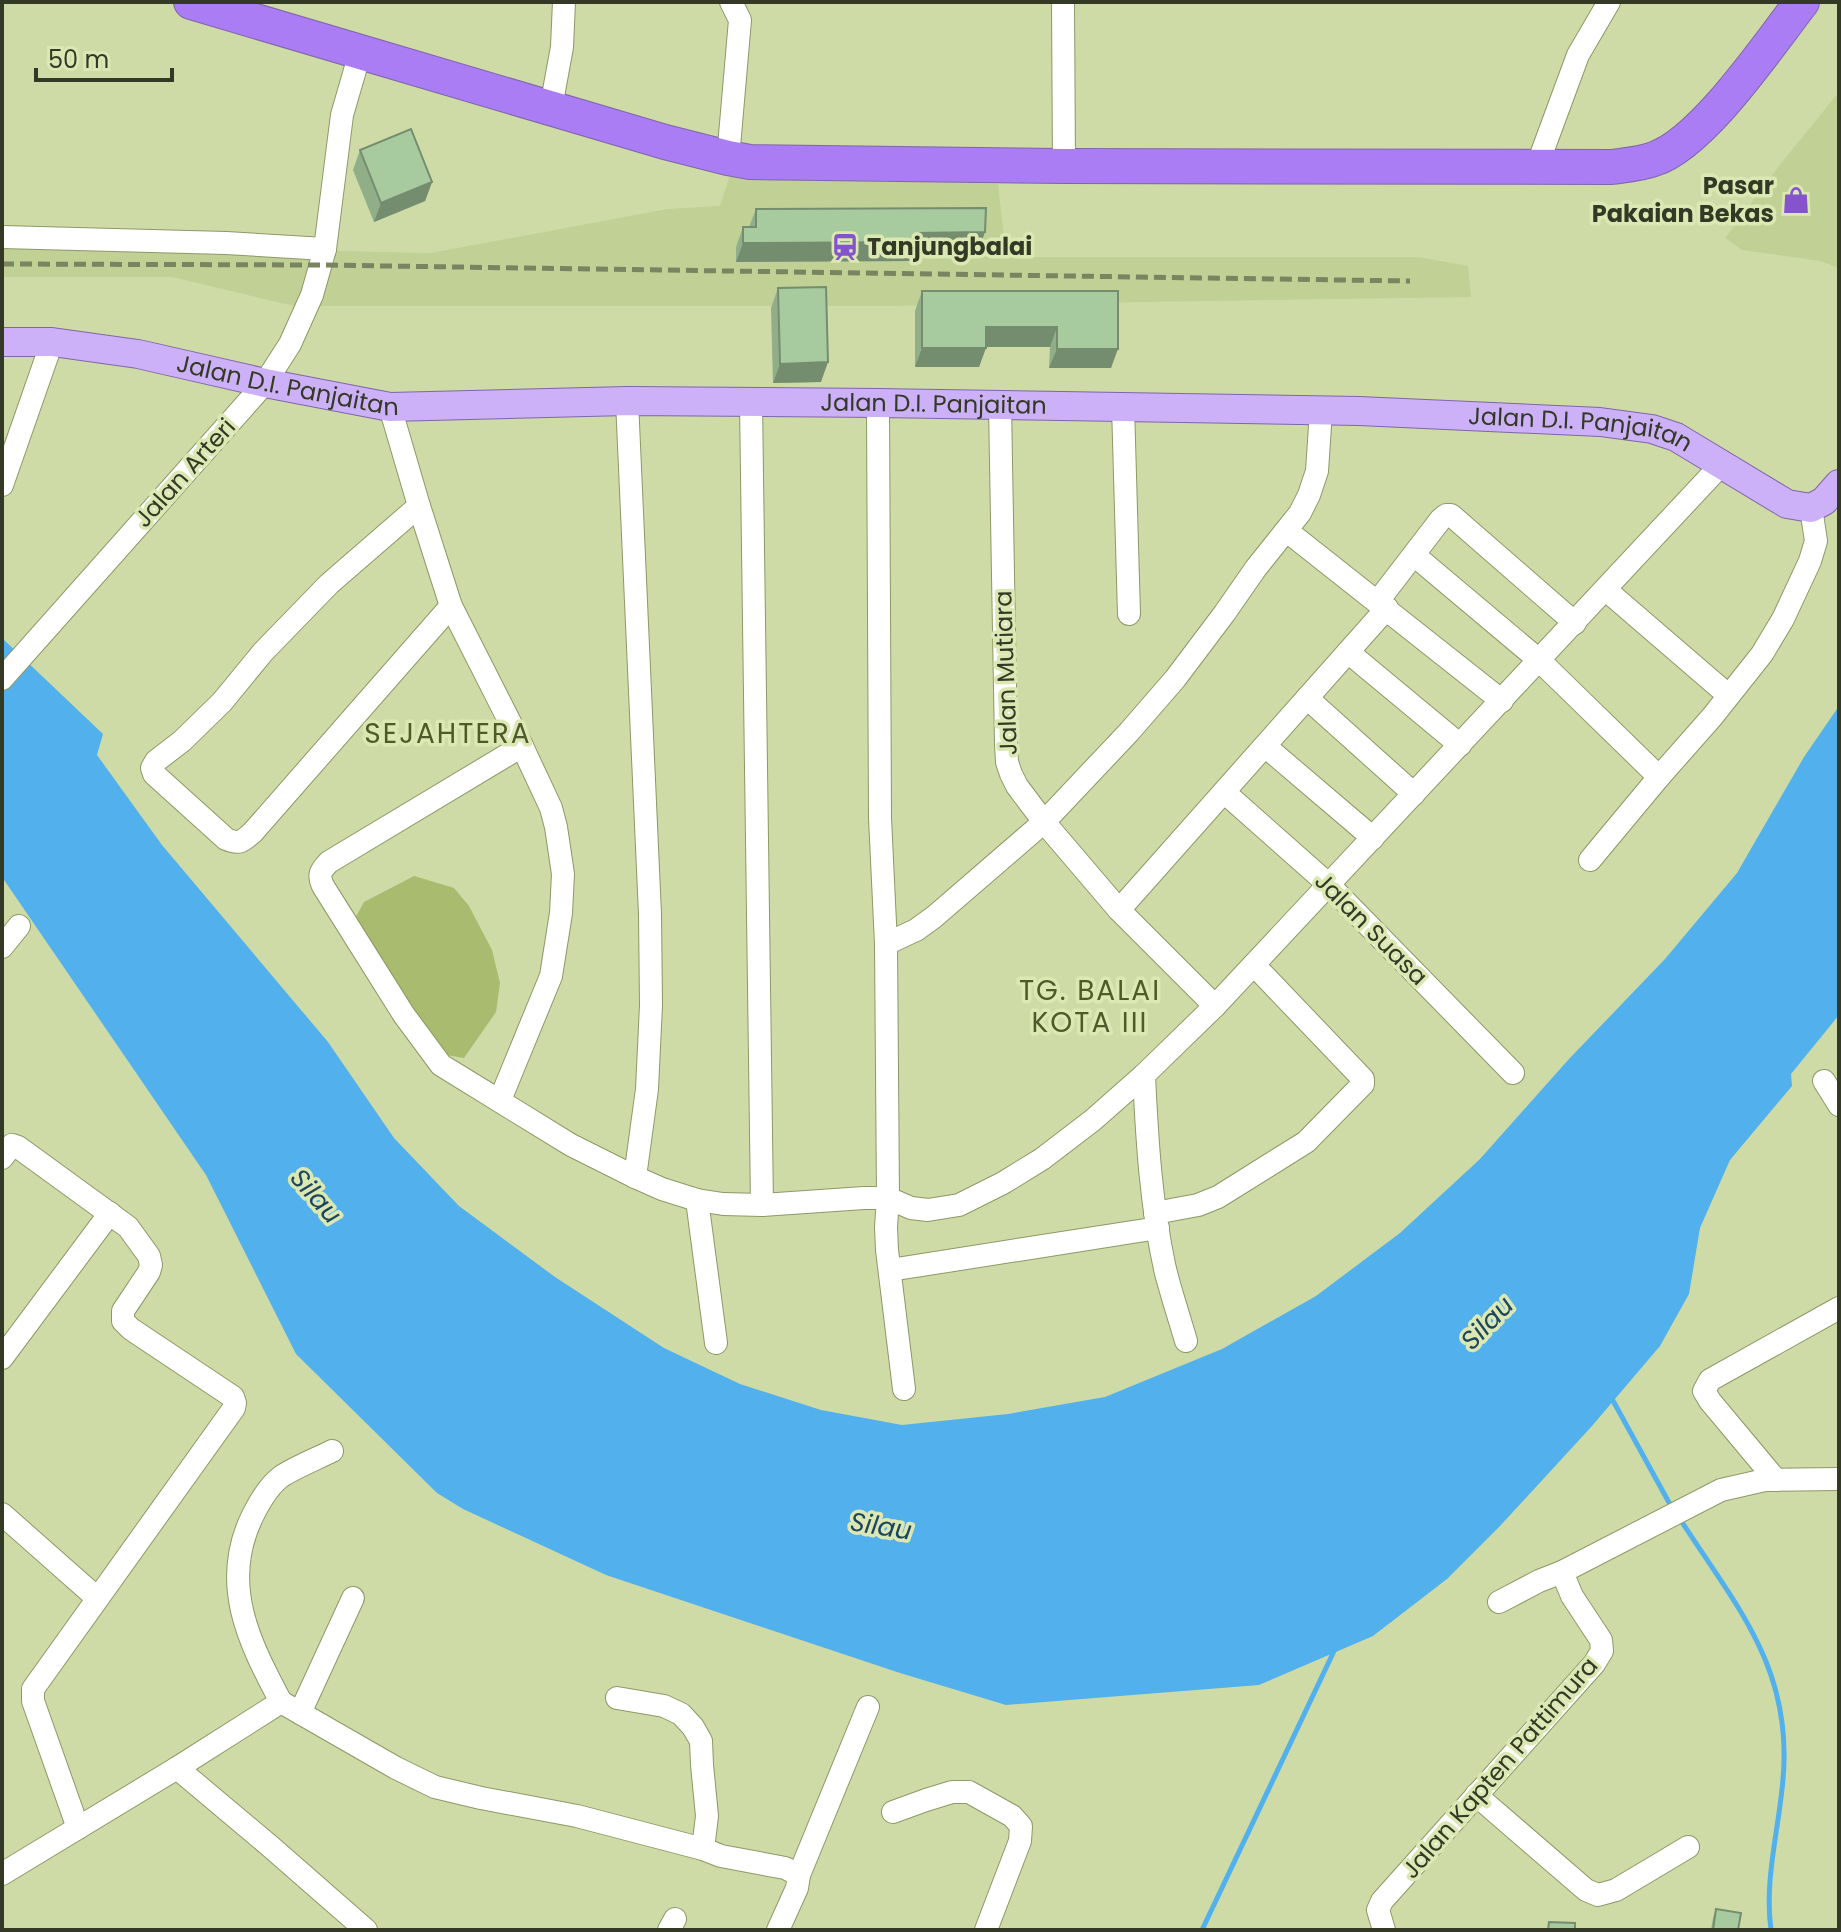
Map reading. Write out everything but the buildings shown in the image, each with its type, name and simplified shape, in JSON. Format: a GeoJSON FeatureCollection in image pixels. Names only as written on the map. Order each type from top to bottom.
{"type":"FeatureCollection","features":[{"type":"Feature","properties":{"kind":"highway"},"geometry":{"type":"LineString","coordinates":[[191,2],[665,142],[750,162],[1611,167],[1655,159],[1684,144],[1727,98],[1802,2]]}},
{"type":"Feature","properties":{"kind":"main road","name":"Jalan D.I. Panjaitan"},"geometry":{"type":"LineString","coordinates":[[2,342],[52,342],[138,354],[390,407],[627,401],[878,403],[1123,406],[1559,419],[1652,429],[1676,437],[1787,504],[1811,508]]}},
{"type":"Feature","properties":{"kind":"main road"},"geometry":{"type":"LineString","coordinates":[[1811,508],[1824,501],[1839,484]]}},
{"type":"Feature","properties":{"kind":"street"},"geometry":{"type":"LineString","coordinates":[[551,107],[562,47],[564,2]]}},
{"type":"Feature","properties":{"kind":"street"},"geometry":{"type":"LineString","coordinates":[[728,158],[740,20],[731,2]]}},
{"type":"Feature","properties":{"kind":"street"},"geometry":{"type":"LineString","coordinates":[[1063,2],[1064,166]]}},
{"type":"Feature","properties":{"kind":"street"},"geometry":{"type":"LineString","coordinates":[[1537,166],[1578,55],[1609,2]]}},
{"type":"Feature","properties":{"kind":"street","name":"Jalan Arteri"},"geometry":{"type":"LineString","coordinates":[[2,679],[265,383],[290,344],[312,295],[325,249],[342,115],[360,53]]}},
{"type":"Feature","properties":{"kind":"street"},"geometry":{"type":"LineString","coordinates":[[2,237],[325,249]]}},
{"type":"Feature","properties":{"kind":"street"},"geometry":{"type":"LineString","coordinates":[[2,485],[52,342]]}},
{"type":"Feature","properties":{"kind":"street"},"geometry":{"type":"LineString","coordinates":[[627,401],[650,914],[651,1005],[647,1089],[635,1177]]}},
{"type":"Feature","properties":{"kind":"street"},"geometry":{"type":"LineString","coordinates":[[751,402],[762,1205]]}},
{"type":"Feature","properties":{"kind":"street"},"geometry":{"type":"LineString","coordinates":[[878,403],[880,818],[886,944],[886,1227],[904,1389]]}},
{"type":"Feature","properties":{"kind":"street","name":"Jalan Mutiara"},"geometry":{"type":"LineString","coordinates":[[1000,405],[1007,762],[1017,786],[1044,822],[1119,910],[1215,1006]]}},
{"type":"Feature","properties":{"kind":"street"},"geometry":{"type":"LineString","coordinates":[[1123,406],[1129,614]]}},
{"type":"Feature","properties":{"kind":"street"},"geometry":{"type":"LineString","coordinates":[[390,407],[451,606],[522,746],[551,808],[556,827],[563,874],[551,976],[500,1100]]}},
{"type":"Feature","properties":{"kind":"street"},"geometry":{"type":"LineString","coordinates":[[886,944],[916,930],[934,917],[1044,822],[1175,679],[1300,513],[1317,471],[1321,411]]}},
{"type":"Feature","properties":{"kind":"street"},"geometry":{"type":"LineString","coordinates":[[522,746],[329,862],[320,871],[320,878],[404,1015],[441,1065],[571,1145],[662,1189],[697,1200],[762,1205],[888,1198],[911,1208],[928,1210],[959,1205],[1042,1159],[1144,1075],[1254,965],[1721,465]]}},
{"type":"Feature","properties":{"kind":"street"},"geometry":{"type":"LineString","coordinates":[[419,506],[329,584],[263,652],[222,702],[182,741],[156,761],[152,768],[154,774],[226,839],[235,843],[243,841],[451,606]]}},
{"type":"Feature","properties":{"kind":"street"},"geometry":{"type":"LineString","coordinates":[[1590,860],[1762,654],[1783,619],[1810,561],[1816,541],[1811,508]]}},
{"type":"Feature","properties":{"kind":"street"},"geometry":{"type":"LineString","coordinates":[[1119,910],[1348,652],[1414,555],[1446,515],[1451,515],[1575,623]]}},
{"type":"Feature","properties":{"kind":"street"},"geometry":{"type":"LineString","coordinates":[[1287,531],[1502,701]]}},
{"type":"Feature","properties":{"kind":"street"},"geometry":{"type":"LineString","coordinates":[[1414,555],[1540,661],[1659,777]]}},
{"type":"Feature","properties":{"kind":"street"},"geometry":{"type":"LineString","coordinates":[[1606,590],[1728,695]]}},
{"type":"Feature","properties":{"kind":"street"},"geometry":{"type":"LineString","coordinates":[[1348,652],[1460,745]]}},
{"type":"Feature","properties":{"kind":"street"},"geometry":{"type":"LineString","coordinates":[[1307,698],[1414,794]]}},
{"type":"Feature","properties":{"kind":"street"},"geometry":{"type":"LineString","coordinates":[[1265,746],[1373,838]]}},
{"type":"Feature","properties":{"kind":"street","name":"Jalan Suasa"},"geometry":{"type":"LineString","coordinates":[[1224,792],[1329,885],[1513,1073]]}},
{"type":"Feature","properties":{"kind":"street"},"geometry":{"type":"LineString","coordinates":[[2,947],[19,926]]}},
{"type":"Feature","properties":{"kind":"street"},"geometry":{"type":"LineString","coordinates":[[890,1270],[1157,1220],[1218,1197],[1306,1142],[1363,1084],[1363,1079],[1254,965]]}},
{"type":"Feature","properties":{"kind":"street"},"geometry":{"type":"LineString","coordinates":[[1144,1075],[1157,1220],[1165,1270],[1186,1341]]}},
{"type":"Feature","properties":{"kind":"street"},"geometry":{"type":"LineString","coordinates":[[1824,1081],[1839,1105]]}},
{"type":"Feature","properties":{"kind":"street"},"geometry":{"type":"LineString","coordinates":[[2,1158],[12,1145],[18,1147],[128,1227],[149,1256],[151,1265],[123,1311],[123,1321],[233,1397],[235,1403],[33,1689],[33,1701],[78,1828]]}},
{"type":"Feature","properties":{"kind":"street"},"geometry":{"type":"LineString","coordinates":[[697,1200],[716,1343]]}},
{"type":"Feature","properties":{"kind":"street"},"geometry":{"type":"LineString","coordinates":[[2,1358],[110,1213]]}},
{"type":"Feature","properties":{"kind":"street"},"geometry":{"type":"LineString","coordinates":[[1776,1480],[1704,1391],[1710,1380],[1839,1308]]}},
{"type":"Feature","properties":{"kind":"street"},"geometry":{"type":"LineString","coordinates":[[332,1451],[281,1477],[273,1485],[259,1504],[241,1545],[237,1590],[245,1626],[263,1668],[291,1708],[435,1787],[577,1816],[721,1856],[785,1868],[799,1875]]}},
{"type":"Feature","properties":{"kind":"street"},"geometry":{"type":"LineString","coordinates":[[1499,1602],[1721,1490],[1765,1480],[1839,1479]]}},
{"type":"Feature","properties":{"kind":"street"},"geometry":{"type":"LineString","coordinates":[[2,1514],[97,1598]]}},
{"type":"Feature","properties":{"kind":"street","name":"Jalan Kapten Pattimura"},"geometry":{"type":"LineString","coordinates":[[1384,1930],[1378,1910],[1382,1901],[1594,1664],[1602,1651],[1601,1640],[1572,1596],[1562,1572]]}},
{"type":"Feature","properties":{"kind":"street"},"geometry":{"type":"LineString","coordinates":[[2,1874],[177,1768],[291,1708],[353,1598]]}},
{"type":"Feature","properties":{"kind":"street"},"geometry":{"type":"LineString","coordinates":[[617,1698],[664,1706],[681,1714],[701,1741],[707,1816],[703,1849]]}},
{"type":"Feature","properties":{"kind":"street"},"geometry":{"type":"LineString","coordinates":[[778,1930],[868,1707]]}},
{"type":"Feature","properties":{"kind":"street"},"geometry":{"type":"LineString","coordinates":[[177,1768],[366,1930]]}},
{"type":"Feature","properties":{"kind":"street"},"geometry":{"type":"LineString","coordinates":[[893,1812],[952,1792],[969,1792],[1012,1816],[1021,1826],[1020,1841],[986,1930]]}},
{"type":"Feature","properties":{"kind":"street"},"geometry":{"type":"LineString","coordinates":[[1476,1795],[1586,1890],[1598,1895],[1616,1890],[1688,1847]]}},
{"type":"Feature","properties":{"kind":"shaded area","name":"Pasar Pakaian Bekas"},"geometry":{"type":"Polygon","coordinates":[[[1839,92],[1839,268],[1820,261],[1742,250],[1725,238],[1839,92]]]}},
{"type":"Feature","properties":{"kind":"shaded area"},"geometry":{"type":"Polygon","coordinates":[[[731,172],[998,184],[1006,257],[1418,257],[1468,266],[1471,297],[885,306],[294,306],[172,277],[2,277],[2,244],[431,253],[667,209],[720,206],[731,172]]]}},
{"type":"Feature","properties":{"kind":"shaded area"},"geometry":{"type":"Polygon","coordinates":[[[414,876],[454,888],[469,906],[492,950],[500,983],[496,1012],[464,1058],[441,1054],[354,920],[364,902],[414,876]]]}},
{"type":"Feature","properties":{"kind":"water","name":"Silau"},"geometry":{"type":"Polygon","coordinates":[[[2,638],[103,734],[97,755],[162,845],[328,1042],[394,1138],[459,1206],[555,1277],[664,1348],[740,1384],[821,1410],[902,1425],[1008,1414],[1105,1397],[1222,1349],[1316,1296],[1400,1233],[1480,1159],[1569,1059],[1665,959],[1737,873],[1804,757],[1839,706],[1839,1015],[1791,1074],[1792,1086],[1730,1160],[1700,1228],[1689,1294],[1660,1346],[1592,1426],[1447,1579],[1373,1636],[1259,1685],[1006,1705],[606,1575],[463,1509],[437,1493],[296,1354],[206,1175],[2,877],[2,638]]]}},
{"type":"Feature","properties":{"kind":"waterway"},"geometry":{"type":"LineString","coordinates":[[1611,1397],[1672,1508]]}},
{"type":"Feature","properties":{"kind":"waterway"},"geometry":{"type":"LineString","coordinates":[[1680,1519],[1740,1610],[1770,1671],[1779,1704],[1784,1740],[1783,1779],[1769,1892],[1771,1930]]}},
{"type":"Feature","properties":{"kind":"waterway"},"geometry":{"type":"LineString","coordinates":[[1202,1930],[1335,1649]]}},
{"type":"Feature","properties":{"kind":"railway"},"geometry":{"type":"LineString","coordinates":[[2,264],[320,265],[1410,281]]}},
{"type":"Feature","properties":{"kind":"place","name":"Pasar Pakaian Bekas"},"geometry":{"type":"Point","coordinates":[1796,200]}},
{"type":"Feature","properties":{"kind":"place","name":"Tanjungbalai"},"geometry":{"type":"Point","coordinates":[845,247]}},
{"type":"Feature","properties":{"kind":"district","name":"SEJAHTERA"},"geometry":{"type":"Point","coordinates":[448,733]}},
{"type":"Feature","properties":{"kind":"district","name":"TG. BALAI KOTA III"},"geometry":{"type":"Point","coordinates":[1090,1006]}}]}
